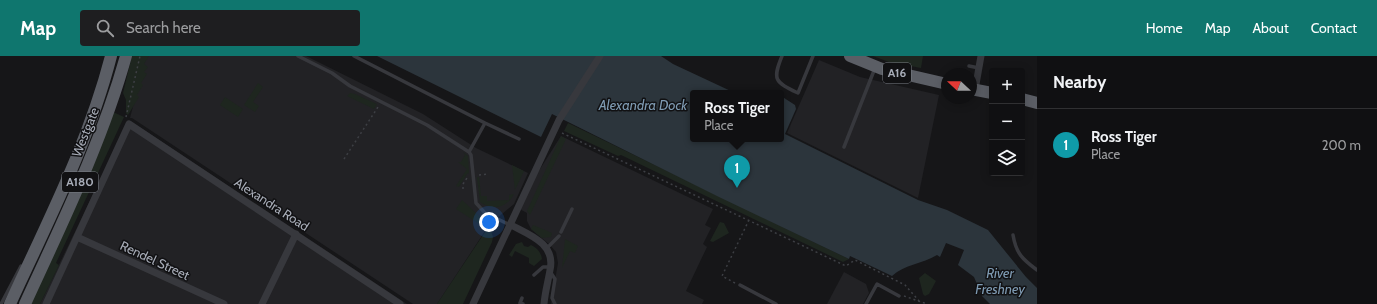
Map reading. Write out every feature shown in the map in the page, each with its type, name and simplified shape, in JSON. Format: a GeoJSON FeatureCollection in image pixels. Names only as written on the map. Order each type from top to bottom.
{"type":"FeatureCollection","features":[{"type":"Feature","properties":{"kind":"highway","name":"Westgate"},"geometry":{"type":"LineString","coordinates":[[10,304],[57,204],[91,120],[111,56]]}},
{"type":"Feature","properties":{"kind":"highway","name":"Westgate"},"geometry":{"type":"LineString","coordinates":[[25,304],[93,152],[112,101],[126,56]]}},
{"type":"Feature","properties":{"kind":"highway","name":"A16"},"geometry":{"type":"LineString","coordinates":[[850,56],[875,67],[941,83]]}},
{"type":"Feature","properties":{"kind":"highway"},"geometry":{"type":"LineString","coordinates":[[977,90],[989,92]]}},
{"type":"Feature","properties":{"kind":"highway"},"geometry":{"type":"LineString","coordinates":[[1025,101],[1037,103]]}},
{"type":"Feature","properties":{"kind":"street"},"geometry":{"type":"LineString","coordinates":[[473,304],[559,120],[600,56]]}},
{"type":"Feature","properties":{"kind":"street"},"geometry":{"type":"LineString","coordinates":[[977,75],[981,56]]}},
{"type":"Feature","properties":{"kind":"street","name":"Alexandra Road"},"geometry":{"type":"LineString","coordinates":[[129,124],[400,304]]}},
{"type":"Feature","properties":{"kind":"street"},"geometry":{"type":"LineString","coordinates":[[46,304],[129,124]]}},
{"type":"Feature","properties":{"kind":"street"},"geometry":{"type":"LineString","coordinates":[[511,225],[534,237],[547,248],[551,260],[544,304]]}},
{"type":"Feature","properties":{"kind":"street"},"geometry":{"type":"LineString","coordinates":[[262,304],[296,234]]}},
{"type":"Feature","properties":{"kind":"street","name":"Rendel Street"},"geometry":{"type":"LineString","coordinates":[[77,237],[224,304]]}},
{"type":"Feature","properties":{"kind":"lane"},"geometry":{"type":"LineString","coordinates":[[298,56],[332,73],[350,86],[427,125],[469,152],[471,155],[476,203],[479,209],[511,225]]}},
{"type":"Feature","properties":{"kind":"lane"},"geometry":{"type":"LineString","coordinates":[[354,56],[519,140]]}},
{"type":"Feature","properties":{"kind":"lane"},"geometry":{"type":"LineString","coordinates":[[782,56],[776,71],[776,77],[780,84],[798,92],[813,56]]}},
{"type":"Feature","properties":{"kind":"lane"},"geometry":{"type":"LineString","coordinates":[[969,66],[979,68]]}},
{"type":"Feature","properties":{"kind":"lane"},"geometry":{"type":"LineString","coordinates":[[844,147],[875,67]]}},
{"type":"Feature","properties":{"kind":"lane"},"geometry":{"type":"LineString","coordinates":[[469,152],[485,123]]}},
{"type":"Feature","properties":{"kind":"lane"},"geometry":{"type":"LineString","coordinates":[[2,304],[57,204]]}},
{"type":"Feature","properties":{"kind":"lane"},"geometry":{"type":"LineString","coordinates":[[561,232],[572,209]]}},
{"type":"Feature","properties":{"kind":"lane"},"geometry":{"type":"LineString","coordinates":[[1013,235],[1016,248],[1020,256],[1037,270]]}},
{"type":"Feature","properties":{"kind":"lane"},"geometry":{"type":"LineString","coordinates":[[547,248],[559,236]]}},
{"type":"Feature","properties":{"kind":"lane"},"geometry":{"type":"LineString","coordinates":[[534,275],[543,267],[550,270],[555,279],[552,298],[555,304]]}},
{"type":"Feature","properties":{"kind":"lane"},"geometry":{"type":"LineString","coordinates":[[866,304],[877,284],[899,296]]}},
{"type":"Feature","properties":{"kind":"lane"},"geometry":{"type":"LineString","coordinates":[[740,285],[776,304]]}},
{"type":"Feature","properties":{"kind":"lane"},"geometry":{"type":"LineString","coordinates":[[522,298],[520,303],[523,304]]}},
{"type":"Feature","properties":{"kind":"path"},"geometry":{"type":"LineString","coordinates":[[129,124],[126,119],[140,56]]}},
{"type":"Feature","properties":{"kind":"path"},"geometry":{"type":"LineString","coordinates":[[344,159],[380,102]]}},
{"type":"Feature","properties":{"kind":"path"},"geometry":{"type":"LineString","coordinates":[[555,129],[846,266],[855,260],[905,285],[920,302]]}},
{"type":"Feature","properties":{"kind":"path"},"geometry":{"type":"LineString","coordinates":[[740,285],[722,276],[749,220]]}},
{"type":"Feature","properties":{"kind":"path"},"geometry":{"type":"LineString","coordinates":[[899,296],[927,304]]}},
{"type":"Feature","properties":{"kind":"shaded area"},"geometry":{"type":"Polygon","coordinates":[[[132,56],[149,56],[144,64],[148,67],[144,72],[147,74],[141,83],[143,85],[137,95],[139,97],[128,115],[126,113],[126,100],[123,93],[132,56]]]}},
{"type":"Feature","properties":{"kind":"shaded area"},"geometry":{"type":"Polygon","coordinates":[[[146,56],[306,56],[423,114],[476,148],[528,173],[514,204],[489,225],[437,304],[413,304],[130,118],[146,56]]]}},
{"type":"Feature","properties":{"kind":"shaded area"},"geometry":{"type":"Polygon","coordinates":[[[873,56],[923,56],[921,68],[889,62],[873,56]]]}},
{"type":"Feature","properties":{"kind":"shaded area"},"geometry":{"type":"Polygon","coordinates":[[[819,60],[860,77],[939,95],[918,198],[787,133],[819,60]]]}},
{"type":"Feature","properties":{"kind":"shaded area"},"geometry":{"type":"Polygon","coordinates":[[[258,83],[263,87],[253,102],[259,106],[255,112],[244,105],[258,83]]]}},
{"type":"Feature","properties":{"kind":"shaded area"},"geometry":{"type":"Polygon","coordinates":[[[350,93],[377,104],[374,109],[347,96],[350,93]]]}},
{"type":"Feature","properties":{"kind":"shaded area"},"geometry":{"type":"Polygon","coordinates":[[[225,97],[243,109],[238,117],[220,105],[225,97]]]}},
{"type":"Feature","properties":{"kind":"shaded area"},"geometry":{"type":"Polygon","coordinates":[[[113,112],[124,117],[56,263],[59,265],[40,304],[28,304],[113,112]]]}},
{"type":"Feature","properties":{"kind":"shaded area"},"geometry":{"type":"Polygon","coordinates":[[[129,120],[407,304],[40,304],[129,120]]]}},
{"type":"Feature","properties":{"kind":"shaded area"},"geometry":{"type":"Polygon","coordinates":[[[568,123],[849,259],[843,262],[621,155],[618,156],[564,131],[568,123]]]}},
{"type":"Feature","properties":{"kind":"shaded area"},"geometry":{"type":"Polygon","coordinates":[[[561,136],[713,209],[705,225],[711,228],[703,244],[707,247],[686,291],[704,300],[702,304],[551,304],[558,263],[556,252],[531,229],[527,221],[527,213],[516,207],[561,136]]]}},
{"type":"Feature","properties":{"kind":"shaded area"},"geometry":{"type":"Polygon","coordinates":[[[561,136],[566,139],[530,215],[527,211],[561,136]]]}},
{"type":"Feature","properties":{"kind":"shaded area"},"geometry":{"type":"Polygon","coordinates":[[[463,152],[468,156],[469,173],[459,187],[456,186],[467,169],[458,162],[461,162],[465,155],[463,152]]]}},
{"type":"Feature","properties":{"kind":"shaded area"},"geometry":{"type":"Polygon","coordinates":[[[512,165],[524,171],[515,190],[512,165]]]}},
{"type":"Feature","properties":{"kind":"shaded area"},"geometry":{"type":"Polygon","coordinates":[[[477,177],[479,177],[481,196],[487,196],[487,201],[509,200],[509,195],[514,194],[511,199],[503,205],[499,207],[489,207],[480,202],[477,177]]]}},
{"type":"Feature","properties":{"kind":"shaded area"},"geometry":{"type":"Polygon","coordinates":[[[462,200],[489,225],[493,237],[492,242],[463,304],[437,304],[487,229],[456,209],[462,200]]]}},
{"type":"Feature","properties":{"kind":"shaded area"},"geometry":{"type":"Polygon","coordinates":[[[720,222],[724,223],[729,233],[713,242],[710,241],[720,222]]]}},
{"type":"Feature","properties":{"kind":"shaded area"},"geometry":{"type":"Polygon","coordinates":[[[533,225],[552,233],[551,237],[542,238],[531,229],[533,225]]]}},
{"type":"Feature","properties":{"kind":"shaded area"},"geometry":{"type":"Polygon","coordinates":[[[565,239],[578,246],[575,253],[570,251],[562,268],[565,239]]]}},
{"type":"Feature","properties":{"kind":"shaded area"},"geometry":{"type":"Polygon","coordinates":[[[522,242],[524,246],[533,246],[541,254],[542,259],[534,266],[529,263],[529,258],[515,251],[512,257],[509,255],[516,244],[522,242]]]}},
{"type":"Feature","properties":{"kind":"shaded area"},"geometry":{"type":"Polygon","coordinates":[[[844,272],[866,284],[869,293],[863,304],[827,304],[844,272]]]}},
{"type":"Feature","properties":{"kind":"shaded area"},"geometry":{"type":"Polygon","coordinates":[[[925,273],[936,281],[929,294],[925,296],[923,294],[919,278],[925,273]]]}},
{"type":"Feature","properties":{"kind":"water","name":"Alexandra Dock"},"geometry":{"type":"Polygon","coordinates":[[[377,56],[661,56],[673,64],[729,90],[690,90],[690,142],[784,142],[784,98],[795,105],[796,109],[785,134],[918,200],[947,210],[988,230],[1026,277],[1037,288],[1037,304],[990,304],[982,296],[974,277],[958,265],[964,250],[946,243],[940,257],[937,255],[908,266],[892,276],[850,256],[849,259],[719,197],[552,114],[541,137],[377,56]]]}},
{"type":"Feature","properties":{"kind":"place","name":"Ross Tiger"},"geometry":{"type":"Point","coordinates":[737,188]}},
{"type":"Feature","properties":{"kind":"water label","name":"River Freshney"},"geometry":{"type":"Point","coordinates":[1000,282]}}]}
